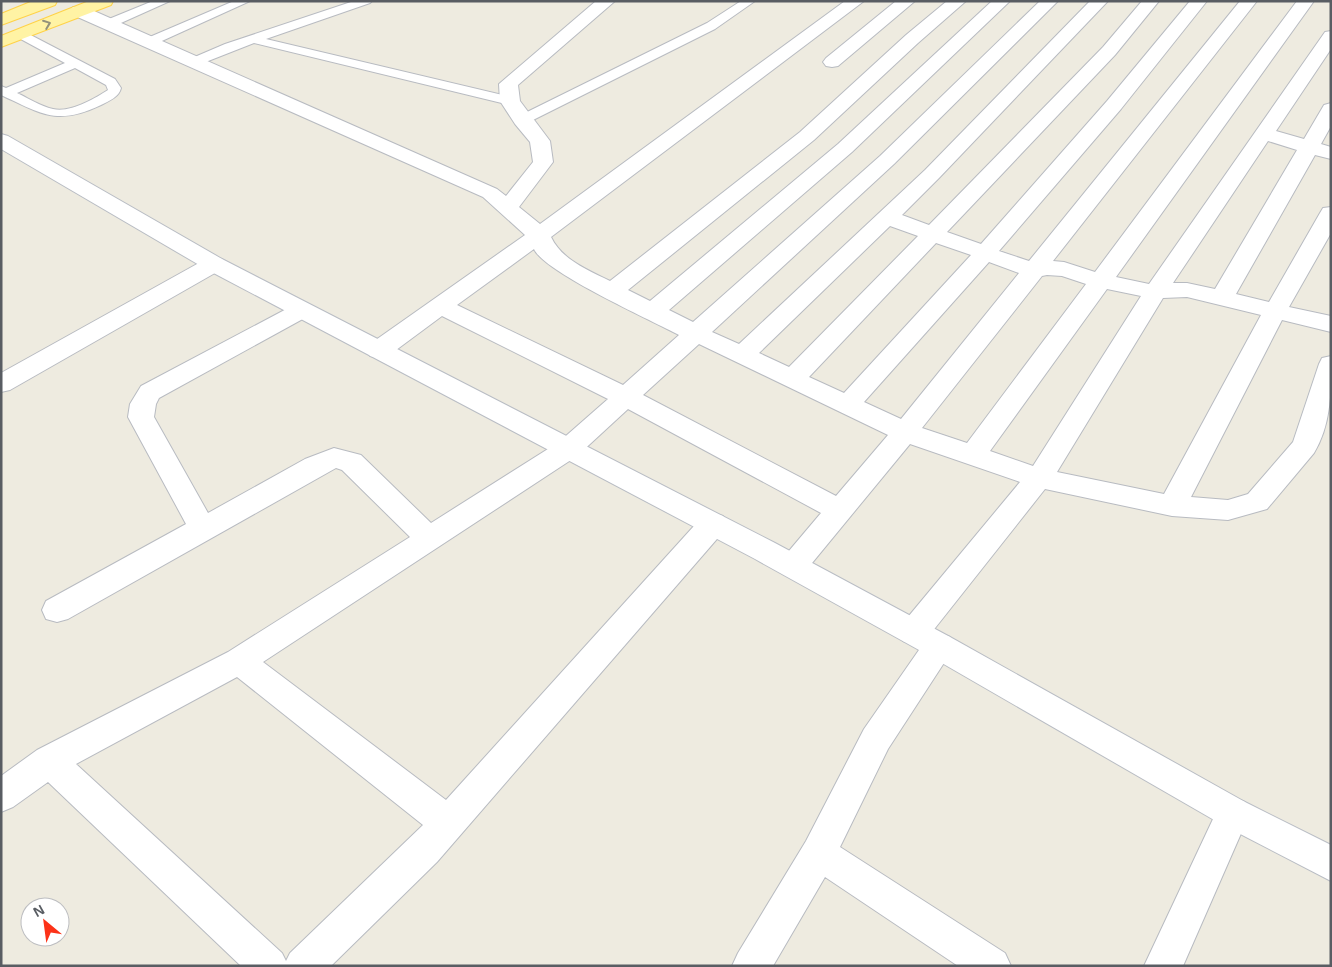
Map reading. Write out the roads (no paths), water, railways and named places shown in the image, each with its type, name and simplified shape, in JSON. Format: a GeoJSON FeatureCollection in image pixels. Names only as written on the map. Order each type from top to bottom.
{"type":"FeatureCollection","features":[{"type":"Feature","properties":{"kind":"main road"},"geometry":{"type":"LineString","coordinates":[[1,20],[48,1]]}},
{"type":"Feature","properties":{"kind":"main road"},"geometry":{"type":"LineString","coordinates":[[1,42],[105,1]]}},
{"type":"Feature","properties":{"kind":"street"},"geometry":{"type":"LineString","coordinates":[[507,208],[543,162],[540,141],[522,120],[510,101],[508,84],[607,1]]}},
{"type":"Feature","properties":{"kind":"street"},"geometry":{"type":"LineString","coordinates":[[612,291],[807,136],[856,1]]}},
{"type":"Feature","properties":{"kind":"street"},"geometry":{"type":"LineString","coordinates":[[379,350],[539,235],[833,62],[907,1]]}},
{"type":"Feature","properties":{"kind":"street"},"geometry":{"type":"LineString","coordinates":[[833,62],[912,39],[958,1]]}},
{"type":"Feature","properties":{"kind":"street"},"geometry":{"type":"LineString","coordinates":[[1,796],[49,761],[239,661],[568,449],[697,334],[909,167],[991,60],[1002,1]]}},
{"type":"Feature","properties":{"kind":"street"},"geometry":{"type":"LineString","coordinates":[[743,354],[887,217],[909,167],[991,60],[1050,1]]}},
{"type":"Feature","properties":{"kind":"street"},"geometry":{"type":"LineString","coordinates":[[1100,1],[1129,56]]}},
{"type":"Feature","properties":{"kind":"street"},"geometry":{"type":"LineString","coordinates":[[793,566],[905,432],[1034,271],[1129,56],[1151,1]]}},
{"type":"Feature","properties":{"kind":"street"},"geometry":{"type":"LineString","coordinates":[[793,378],[932,234],[1129,56],[1199,1]]}},
{"type":"Feature","properties":{"kind":"street"},"geometry":{"type":"LineString","coordinates":[[912,39],[991,60],[1129,56],[1250,1]]}},
{"type":"Feature","properties":{"kind":"street"},"geometry":{"type":"LineString","coordinates":[[973,455],[1306,1]]}},
{"type":"Feature","properties":{"kind":"street"},"geometry":{"type":"LineString","coordinates":[[79,11],[490,193],[539,235],[547,253],[569,269],[697,334],[743,354],[905,432],[1039,478],[1172,506],[1228,510],[1257,502],[1305,446],[1331,364]]}},
{"type":"Feature","properties":{"kind":"street"},"geometry":{"type":"LineString","coordinates":[[751,966],[819,853],[926,639],[1039,478],[1155,292],[1331,36]]}},
{"type":"Feature","properties":{"kind":"street"},"geometry":{"type":"LineString","coordinates":[[848,404],[986,253],[1129,56]]}},
{"type":"Feature","properties":{"kind":"street"},"geometry":{"type":"LineString","coordinates":[[653,311],[845,148],[991,60]]}},
{"type":"Feature","properties":{"kind":"street"},"geometry":{"type":"LineString","coordinates":[[1222,298],[1331,109]]}},
{"type":"Feature","properties":{"kind":"street"},"geometry":{"type":"LineString","coordinates":[[1264,134],[1331,153]]}},
{"type":"Feature","properties":{"kind":"street"},"geometry":{"type":"LineString","coordinates":[[807,136],[909,167]]}},
{"type":"Feature","properties":{"kind":"street"},"geometry":{"type":"LineString","coordinates":[[1,140],[214,264],[793,566],[1233,813],[1331,864]]}},
{"type":"Feature","properties":{"kind":"street"},"geometry":{"type":"LineString","coordinates":[[1172,506],[1275,311],[1331,213]]}},
{"type":"Feature","properties":{"kind":"street"},"geometry":{"type":"LineString","coordinates":[[887,217],[1034,271],[1047,268],[1064,270],[1102,281],[1155,292],[1186,290],[1331,324]]}},
{"type":"Feature","properties":{"kind":"street"},"geometry":{"type":"LineString","coordinates":[[1,384],[214,264]]}},
{"type":"Feature","properties":{"kind":"street"},"geometry":{"type":"LineString","coordinates":[[440,306],[626,397],[839,510]]}},
{"type":"Feature","properties":{"kind":"street"},"geometry":{"type":"LineString","coordinates":[[202,529],[141,417],[143,404],[150,392],[302,310]]}},
{"type":"Feature","properties":{"kind":"street"},"geometry":{"type":"LineString","coordinates":[[57,610],[315,466],[334,458],[351,462],[429,538]]}},
{"type":"Feature","properties":{"kind":"street"},"geometry":{"type":"LineString","coordinates":[[303,966],[424,850],[713,524]]}},
{"type":"Feature","properties":{"kind":"street"},"geometry":{"type":"LineString","coordinates":[[239,661],[448,823]]}},
{"type":"Feature","properties":{"kind":"street"},"geometry":{"type":"LineString","coordinates":[[49,761],[269,966]]}},
{"type":"Feature","properties":{"kind":"street"},"geometry":{"type":"LineString","coordinates":[[1163,966],[1233,813]]}},
{"type":"Feature","properties":{"kind":"street"},"geometry":{"type":"LineString","coordinates":[[819,853],[992,966]]}},
{"type":"Feature","properties":{"kind":"lane"},"geometry":{"type":"LineString","coordinates":[[108,24],[164,1]]}},
{"type":"Feature","properties":{"kind":"lane"},"geometry":{"type":"LineString","coordinates":[[149,42],[244,1]]}},
{"type":"Feature","properties":{"kind":"lane"},"geometry":{"type":"LineString","coordinates":[[194,62],[229,47],[366,1]]}},
{"type":"Feature","properties":{"kind":"lane"},"geometry":{"type":"LineString","coordinates":[[522,120],[711,26],[749,1]]}},
{"type":"Feature","properties":{"kind":"lane"},"geometry":{"type":"LineString","coordinates":[[4,91],[53,114],[77,110],[114,92],[115,88],[112,82],[21,34]]}},
{"type":"Feature","properties":{"kind":"lane"},"geometry":{"type":"LineString","coordinates":[[253,39],[510,101]]}},
{"type":"Feature","properties":{"kind":"lane"},"geometry":{"type":"LineString","coordinates":[[4,91],[75,63]]}}]}
